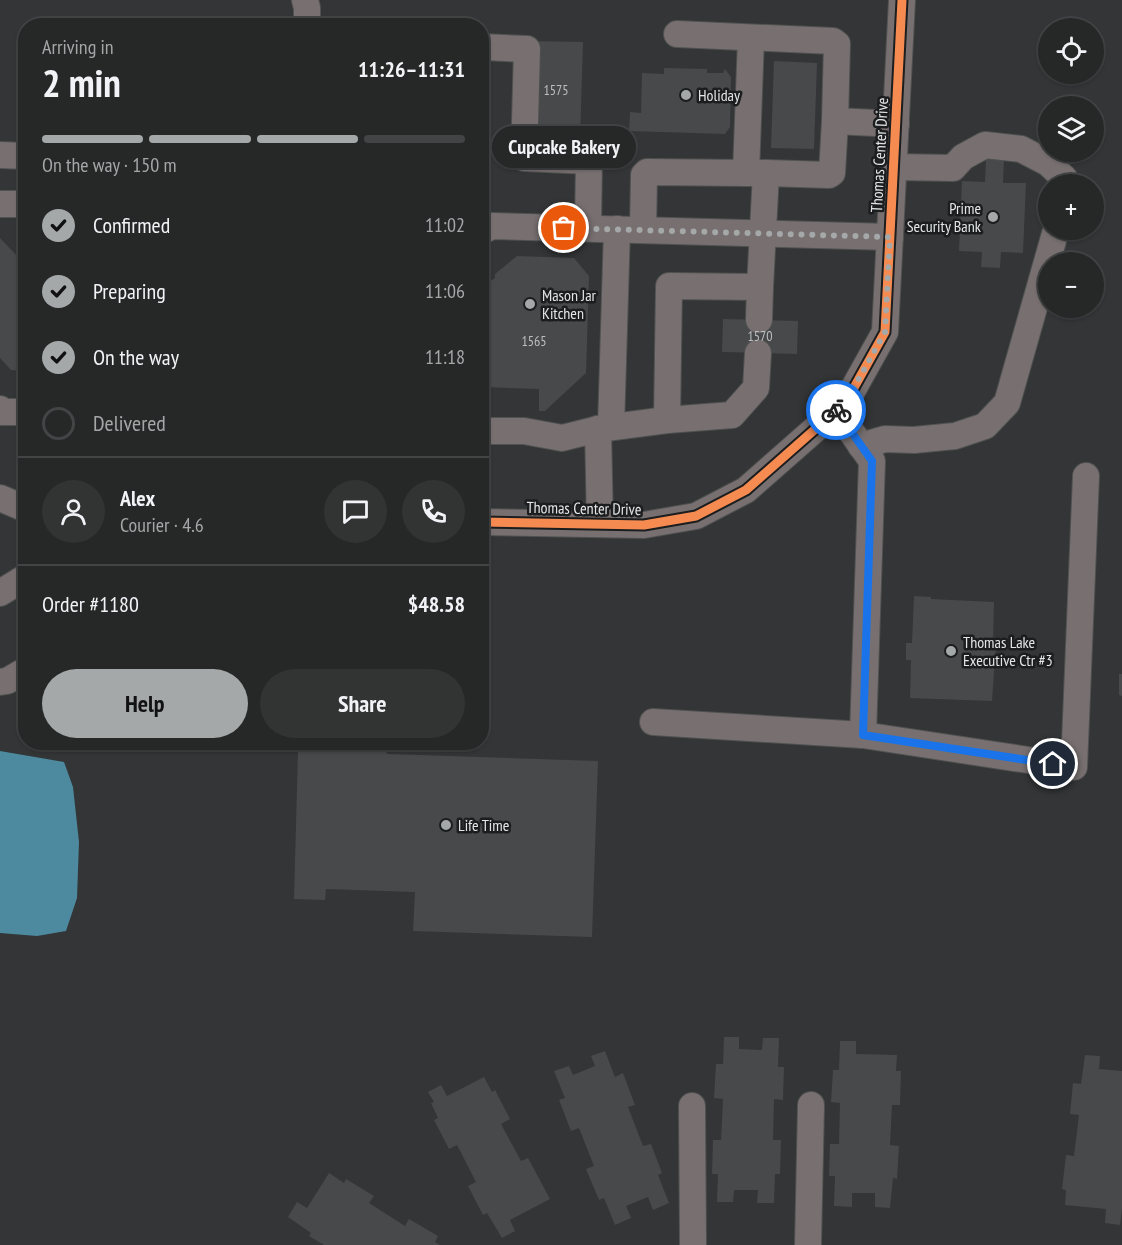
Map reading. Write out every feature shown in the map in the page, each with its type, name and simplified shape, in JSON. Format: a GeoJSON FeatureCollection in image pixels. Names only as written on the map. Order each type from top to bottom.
{"type":"FeatureCollection","features":[{"type":"Feature","properties":{"kind":"street"},"geometry":{"type":"LineString","coordinates":[[305,0],[307,18]]}},
{"type":"Feature","properties":{"kind":"street","name":"Thomas Center Drive"},"geometry":{"type":"LineString","coordinates":[[489,522],[644,525],[696,516],[746,490],[846,402],[885,332],[902,0]]}},
{"type":"Feature","properties":{"kind":"street"},"geometry":{"type":"LineString","coordinates":[[643,230],[644,175],[647,172],[830,175],[833,170],[836,43],[677,34]]}},
{"type":"Feature","properties":{"kind":"street"},"geometry":{"type":"LineString","coordinates":[[751,39],[756,173],[762,233],[759,320]]}},
{"type":"Feature","properties":{"kind":"street"},"geometry":{"type":"LineString","coordinates":[[489,47],[527,49],[524,158],[589,161],[588,228]]}},
{"type":"Feature","properties":{"kind":"street"},"geometry":{"type":"LineString","coordinates":[[835,121],[896,124]]}},
{"type":"Feature","properties":{"kind":"street"},"geometry":{"type":"LineString","coordinates":[[894,167],[953,168],[963,157],[985,145],[1021,149],[1048,163],[1060,174]]}},
{"type":"Feature","properties":{"kind":"street"},"geometry":{"type":"LineString","coordinates":[[0,155],[18,156]]}},
{"type":"Feature","properties":{"kind":"street"},"geometry":{"type":"LineString","coordinates":[[0,204],[18,204]]}},
{"type":"Feature","properties":{"kind":"street"},"geometry":{"type":"LineString","coordinates":[[489,228],[588,228],[890,237]]}},
{"type":"Feature","properties":{"kind":"street"},"geometry":{"type":"LineString","coordinates":[[600,524],[617,229]]}},
{"type":"Feature","properties":{"kind":"street"},"geometry":{"type":"LineString","coordinates":[[861,446],[885,439],[914,440],[955,436],[985,426],[1007,403],[1053,240]]}},
{"type":"Feature","properties":{"kind":"street"},"geometry":{"type":"LineString","coordinates":[[667,420],[669,286],[760,287]]}},
{"type":"Feature","properties":{"kind":"street"},"geometry":{"type":"LineString","coordinates":[[489,431],[524,431],[562,438],[605,428],[732,415],[756,388],[758,353]]}},
{"type":"Feature","properties":{"kind":"street"},"geometry":{"type":"LineString","coordinates":[[0,409],[2,412],[18,412]]}},
{"type":"Feature","properties":{"kind":"street"},"geometry":{"type":"LineString","coordinates":[[836,410],[872,461],[863,735]]}},
{"type":"Feature","properties":{"kind":"street"},"geometry":{"type":"LineString","coordinates":[[653,722],[863,735],[1074,766],[1086,476]]}},
{"type":"Feature","properties":{"kind":"street"},"geometry":{"type":"LineString","coordinates":[[0,498],[18,506]]}},
{"type":"Feature","properties":{"kind":"street"},"geometry":{"type":"LineString","coordinates":[[0,593],[18,582]]}},
{"type":"Feature","properties":{"kind":"street"},"geometry":{"type":"LineString","coordinates":[[0,682],[7,681],[18,674]]}},
{"type":"Feature","properties":{"kind":"street"},"geometry":{"type":"LineString","coordinates":[[808,1245],[811,1105]]}},
{"type":"Feature","properties":{"kind":"street"},"geometry":{"type":"LineString","coordinates":[[692,1106],[693,1245]]}},
{"type":"Feature","properties":{"kind":"water"},"geometry":{"type":"Polygon","coordinates":[[[0,751],[64,762],[73,787],[79,842],[77,898],[66,931],[37,936],[0,933],[0,751]]]}},
{"type":"Feature","properties":{"kind":"building"},"geometry":{"type":"Polygon","coordinates":[[[531,41],[583,42],[580,139],[529,138],[531,41]]]}},
{"type":"Feature","properties":{"kind":"building","name":"Holiday"},"geometry":{"type":"Polygon","coordinates":[[[774,61],[817,63],[814,149],[771,148],[774,61]]]}},
{"type":"Feature","properties":{"kind":"building","name":"Holiday"},"geometry":{"type":"Polygon","coordinates":[[[664,68],[707,69],[707,73],[723,73],[725,69],[731,77],[730,127],[725,134],[629,131],[630,112],[641,113],[642,73],[664,74],[664,68]]]}},
{"type":"Feature","properties":{"kind":"building","name":"Prime Security Bank"},"geometry":{"type":"Polygon","coordinates":[[[986,157],[1004,158],[1003,183],[1026,183],[1023,253],[1001,252],[1000,268],[981,267],[982,252],[959,251],[962,181],[985,182],[986,157]]]}},
{"type":"Feature","properties":{"kind":"building"},"geometry":{"type":"Polygon","coordinates":[[[0,238],[18,257],[18,370],[11,370],[0,358],[0,238]]]}},
{"type":"Feature","properties":{"kind":"building"},"geometry":{"type":"Polygon","coordinates":[[[517,256],[574,258],[589,276],[586,373],[545,411],[539,411],[539,389],[489,387],[489,282],[495,278],[495,274],[517,256]]]}},
{"type":"Feature","properties":{"kind":"building"},"geometry":{"type":"Polygon","coordinates":[[[723,319],[798,321],[797,354],[722,352],[723,319]]]}},
{"type":"Feature","properties":{"kind":"building","name":"Thomas Lake Executive Ctr #3"},"geometry":{"type":"Polygon","coordinates":[[[914,596],[994,602],[993,642],[996,643],[992,701],[910,698],[911,660],[906,660],[906,643],[912,643],[914,596]]]}},
{"type":"Feature","properties":{"kind":"building"},"geometry":{"type":"Polygon","coordinates":[[[1119,674],[1122,674],[1122,696],[1119,695],[1119,674]]]}},
{"type":"Feature","properties":{"kind":"building","name":"Life Time"},"geometry":{"type":"Polygon","coordinates":[[[298,750],[347,752],[349,750],[384,750],[388,754],[598,761],[592,937],[413,931],[415,892],[326,889],[325,900],[294,899],[298,750]]]}},
{"type":"Feature","properties":{"kind":"building"},"geometry":{"type":"Polygon","coordinates":[[[724,1037],[739,1037],[739,1049],[762,1050],[763,1038],[779,1038],[778,1067],[784,1067],[783,1100],[774,1099],[773,1140],[781,1140],[780,1174],[775,1174],[774,1203],[757,1203],[758,1190],[734,1190],[733,1202],[717,1202],[718,1174],[712,1174],[713,1140],[721,1140],[723,1099],[714,1098],[716,1064],[723,1064],[724,1037]]]}},
{"type":"Feature","properties":{"kind":"building"},"geometry":{"type":"Polygon","coordinates":[[[840,1041],[856,1041],[856,1054],[897,1055],[896,1071],[901,1071],[900,1105],[892,1105],[890,1145],[899,1146],[897,1179],[893,1178],[890,1208],[875,1207],[875,1193],[852,1193],[852,1207],[834,1206],[835,1176],[829,1176],[830,1144],[839,1144],[840,1103],[831,1102],[833,1070],[839,1070],[840,1041]]]}},
{"type":"Feature","properties":{"kind":"building"},"geometry":{"type":"Polygon","coordinates":[[[605,1051],[615,1077],[623,1073],[635,1105],[628,1107],[643,1146],[651,1144],[662,1173],[658,1175],[669,1203],[653,1210],[648,1197],[626,1206],[631,1218],[615,1225],[604,1198],[599,1200],[586,1169],[594,1166],[579,1128],[571,1131],[559,1100],[565,1098],[554,1071],[569,1066],[573,1075],[595,1066],[591,1056],[605,1051]]]}},
{"type":"Feature","properties":{"kind":"building"},"geometry":{"type":"Polygon","coordinates":[[[1085,1055],[1100,1056],[1099,1069],[1122,1071],[1120,1225],[1105,1223],[1106,1209],[1065,1205],[1066,1190],[1062,1189],[1066,1155],[1074,1156],[1079,1115],[1070,1114],[1073,1083],[1081,1084],[1085,1055]]]}},
{"type":"Feature","properties":{"kind":"building"},"geometry":{"type":"Polygon","coordinates":[[[484,1077],[492,1092],[495,1090],[510,1119],[501,1124],[521,1161],[528,1158],[550,1199],[510,1220],[515,1231],[502,1238],[487,1213],[483,1215],[468,1186],[476,1182],[457,1145],[449,1149],[434,1120],[438,1118],[431,1103],[434,1102],[428,1092],[441,1085],[447,1096],[484,1077]]]}},
{"type":"Feature","properties":{"kind":"building"},"geometry":{"type":"Polygon","coordinates":[[[329,1173],[344,1183],[346,1179],[374,1196],[369,1203],[405,1226],[409,1219],[438,1236],[435,1242],[440,1245],[324,1245],[309,1236],[311,1233],[288,1217],[297,1202],[307,1208],[329,1173]]]}},
{"type":"Feature","properties":{"kind":"cycle path"},"geometry":{"type":"LineString","coordinates":[[489,522],[644,525],[696,516],[746,490],[846,402],[885,332],[902,0]]}},
{"type":"Feature","properties":{"kind":"way so far"},"geometry":{"type":"LineString","coordinates":[[564,228],[890,237],[885,332],[846,402],[836,410]]}},
{"type":"Feature","properties":{"kind":"place","name":"Holiday"},"geometry":{"type":"Point","coordinates":[686,95]}},
{"type":"Feature","properties":{"kind":"place","name":"Prime Security Bank"},"geometry":{"type":"Point","coordinates":[993,217]}},
{"type":"Feature","properties":{"kind":"place","name":"Cupcake Bakery"},"geometry":{"type":"Point","coordinates":[564,228]}},
{"type":"Feature","properties":{"kind":"place","name":"Mason Jar Kitchen"},"geometry":{"type":"Point","coordinates":[530,304]}},
{"type":"Feature","properties":{"kind":"place","name":"Thomas Lake Executive Ctr #3"},"geometry":{"type":"Point","coordinates":[951,651]}},
{"type":"Feature","properties":{"kind":"place","name":"Life Time"},"geometry":{"type":"Point","coordinates":[446,825]}},
{"type":"Feature","properties":{"kind":"route"},"geometry":{"type":"LineString","coordinates":[[836,410],[872,461],[863,735],[1053,764]]}}]}
